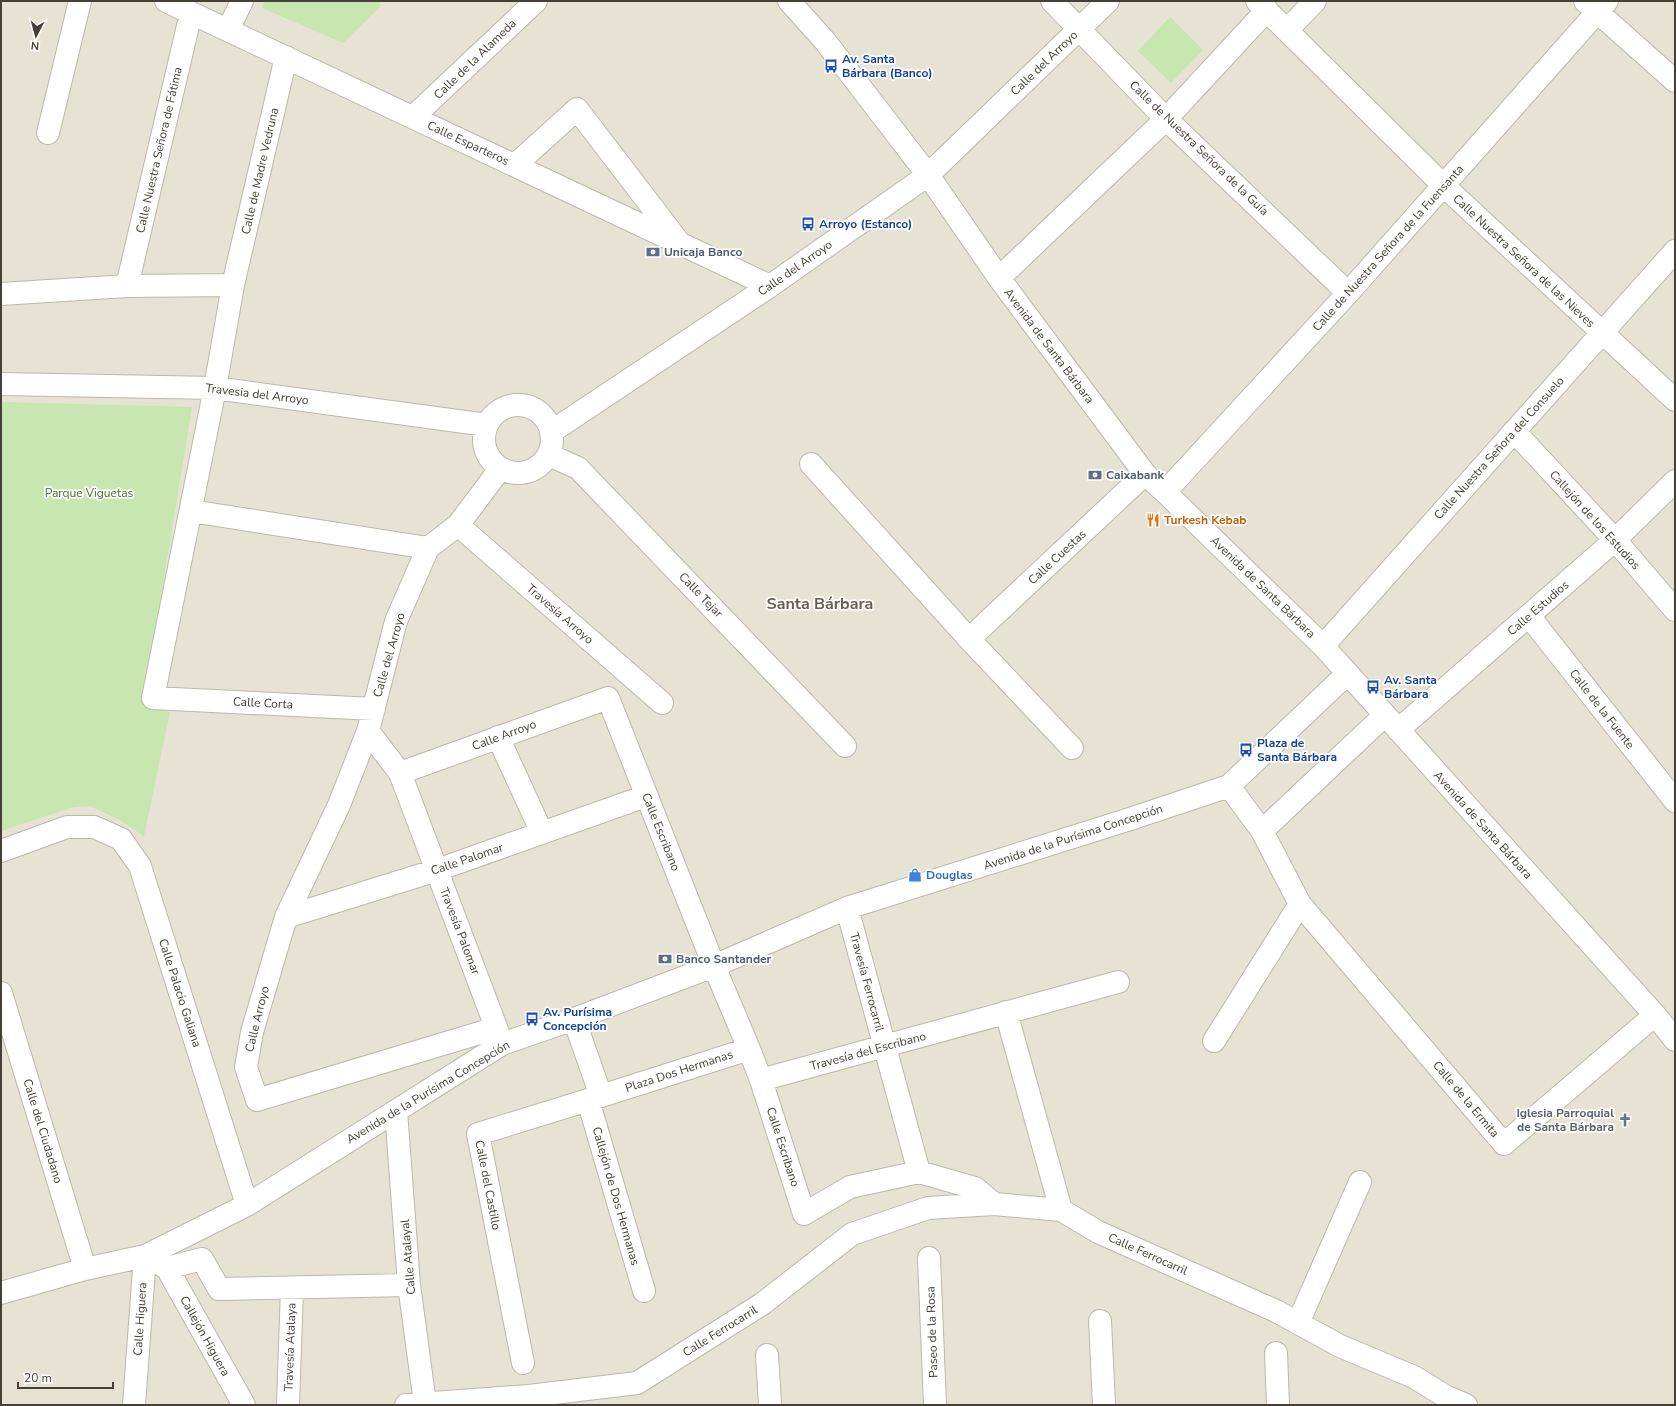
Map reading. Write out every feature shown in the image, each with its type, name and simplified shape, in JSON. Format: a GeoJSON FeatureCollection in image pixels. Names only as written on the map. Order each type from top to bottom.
{"type":"FeatureCollection","features":[{"type":"Feature","properties":{"kind":"street"},"geometry":{"type":"LineString","coordinates":[[48,133],[80,1]]}},
{"type":"Feature","properties":{"kind":"street","name":"Calle Esparteros"},"geometry":{"type":"LineString","coordinates":[[166,1],[770,286]]}},
{"type":"Feature","properties":{"kind":"street"},"geometry":{"type":"LineString","coordinates":[[228,30],[242,1]]}},
{"type":"Feature","properties":{"kind":"street","name":"Calle de la Alameda"},"geometry":{"type":"LineString","coordinates":[[414,117],[536,1]]}},
{"type":"Feature","properties":{"kind":"street","name":"Avenida de Santa Bárbara"},"geometry":{"type":"LineString","coordinates":[[789,1],[825,41],[928,175],[999,278],[1145,474],[1323,646],[1655,1015],[1675,1040]]}},
{"type":"Feature","properties":{"kind":"street","name":"Calle de Nuestra Señora de la Guía"},"geometry":{"type":"LineString","coordinates":[[1052,1],[1166,118],[1348,293]]}},
{"type":"Feature","properties":{"kind":"street","name":"Calle del Arroyo"},"geometry":{"type":"LineString","coordinates":[[552,432],[770,286],[928,175],[1108,1]]}},
{"type":"Feature","properties":{"kind":"street"},"geometry":{"type":"LineString","coordinates":[[1287,30],[1315,1]]}},
{"type":"Feature","properties":{"kind":"street"},"geometry":{"type":"LineString","coordinates":[[1596,5],[1675,80]]}},
{"type":"Feature","properties":{"kind":"street","name":"Calle de Nuestra Señora de la Fuensanta"},"geometry":{"type":"LineString","coordinates":[[1165,492],[1444,186],[1596,5]]}},
{"type":"Feature","properties":{"kind":"street"},"geometry":{"type":"LineString","coordinates":[[999,278],[1166,118],[1262,6]]}},
{"type":"Feature","properties":{"kind":"street","name":"Calle Nuestra Señora de las Nieves"},"geometry":{"type":"LineString","coordinates":[[1262,6],[1444,186],[1675,400]]}},
{"type":"Feature","properties":{"kind":"street","name":"Calle Nuestra Señora de Fátima"},"geometry":{"type":"LineString","coordinates":[[127,286],[191,13]]}},
{"type":"Feature","properties":{"kind":"street","name":"Calle de Madre Vedruna"},"geometry":{"type":"LineString","coordinates":[[153,698],[215,388],[233,285],[286,57]]}},
{"type":"Feature","properties":{"kind":"street"},"geometry":{"type":"LineString","coordinates":[[515,165],[577,109],[680,243]]}},
{"type":"Feature","properties":{"kind":"street","name":"Calle Nuestra Señora del Consuelo"},"geometry":{"type":"LineString","coordinates":[[1323,646],[1675,251]]}},
{"type":"Feature","properties":{"kind":"street"},"geometry":{"type":"LineString","coordinates":[[1,294],[127,286],[233,285]]}},
{"type":"Feature","properties":{"kind":"street","name":"Travesia del Arroyo"},"geometry":{"type":"LineString","coordinates":[[1,384],[215,388],[487,425]]}},
{"type":"Feature","properties":{"kind":"street"},"geometry":{"type":"LineString","coordinates":[[522,405],[532,408],[541,414],[548,422],[552,432],[549,455],[542,464],[527,472],[510,473],[500,468],[492,462],[484,444],[484,434],[487,425],[493,416],[501,410],[511,406],[522,405]]}},
{"type":"Feature","properties":{"kind":"street","name":"Callejón de los Estudios"},"geometry":{"type":"LineString","coordinates":[[1514,431],[1615,540],[1675,610]]}},
{"type":"Feature","properties":{"kind":"street","name":"Calle Tejar"},"geometry":{"type":"LineString","coordinates":[[549,455],[578,468],[845,746]]}},
{"type":"Feature","properties":{"kind":"street"},"geometry":{"type":"LineString","coordinates":[[811,464],[969,639],[1072,748]]}},
{"type":"Feature","properties":{"kind":"street","name":"Calle del Arroyo"},"geometry":{"type":"LineString","coordinates":[[368,731],[396,620],[428,548],[458,525],[500,468]]}},
{"type":"Feature","properties":{"kind":"street","name":"Calle Cuestas"},"geometry":{"type":"LineString","coordinates":[[969,639],[1145,474]]}},
{"type":"Feature","properties":{"kind":"street","name":"Calle Estudios"},"geometry":{"type":"LineString","coordinates":[[1391,723],[1529,616],[1615,540],[1675,481]]}},
{"type":"Feature","properties":{"kind":"street"},"geometry":{"type":"LineString","coordinates":[[191,511],[428,548]]}},
{"type":"Feature","properties":{"kind":"street","name":"Travesía Arroyo"},"geometry":{"type":"LineString","coordinates":[[458,525],[662,703]]}},
{"type":"Feature","properties":{"kind":"street","name":"Calle de la Fuente"},"geometry":{"type":"LineString","coordinates":[[1529,616],[1675,802]]}},
{"type":"Feature","properties":{"kind":"street"},"geometry":{"type":"LineString","coordinates":[[1347,674],[1229,786],[1262,831],[1391,723]]}},
{"type":"Feature","properties":{"kind":"street","name":"Calle Corta"},"geometry":{"type":"LineString","coordinates":[[153,698],[374,709]]}},
{"type":"Feature","properties":{"kind":"street","name":"Calle Arroyo"},"geometry":{"type":"LineString","coordinates":[[400,773],[608,698]]}},
{"type":"Feature","properties":{"kind":"street","name":"Calle Escribano"},"geometry":{"type":"LineString","coordinates":[[608,698],[714,966]]}},
{"type":"Feature","properties":{"kind":"street","name":"Calle Arroyo"},"geometry":{"type":"LineString","coordinates":[[368,731],[339,805],[286,917],[252,1032],[246,1067],[257,1100],[499,1036]]}},
{"type":"Feature","properties":{"kind":"street","name":"Travesía Palomar"},"geometry":{"type":"LineString","coordinates":[[368,731],[400,773],[499,1036]]}},
{"type":"Feature","properties":{"kind":"street"},"geometry":{"type":"LineString","coordinates":[[498,737],[542,833]]}},
{"type":"Feature","properties":{"kind":"street","name":"Avenida de la Purísima Concepción"},"geometry":{"type":"LineString","coordinates":[[1,1293],[85,1269],[145,1256],[247,1205],[396,1111],[499,1036],[574,1019],[714,966],[847,908],[1130,819],[1229,786]]}},
{"type":"Feature","properties":{"kind":"street","name":"Calle Palomar"},"geometry":{"type":"LineString","coordinates":[[286,917],[437,870],[646,796]]}},
{"type":"Feature","properties":{"kind":"street","name":"Calle Palacio Galiana"},"geometry":{"type":"LineString","coordinates":[[1,851],[67,826],[94,827],[121,839],[140,866],[247,1205]]}},
{"type":"Feature","properties":{"kind":"street","name":"Calle de la Ermita"},"geometry":{"type":"LineString","coordinates":[[1262,831],[1300,904],[1504,1144],[1655,1015]]}},
{"type":"Feature","properties":{"kind":"street"},"geometry":{"type":"LineString","coordinates":[[1214,1041],[1300,904]]}},
{"type":"Feature","properties":{"kind":"street","name":"Travesía Ferrocarril"},"geometry":{"type":"LineString","coordinates":[[847,908],[919,1172]]}},
{"type":"Feature","properties":{"kind":"street","name":"Plaza Dos Hermanas"},"geometry":{"type":"LineString","coordinates":[[594,1098],[749,1049],[714,966]]}},
{"type":"Feature","properties":{"kind":"street","name":"Travesía del Escribano"},"geometry":{"type":"LineString","coordinates":[[762,1080],[1118,982]]}},
{"type":"Feature","properties":{"kind":"street","name":"Calle del Ciudadano"},"geometry":{"type":"LineString","coordinates":[[1,993],[85,1269]]}},
{"type":"Feature","properties":{"kind":"street"},"geometry":{"type":"LineString","coordinates":[[1006,1012],[1061,1210]]}},
{"type":"Feature","properties":{"kind":"street"},"geometry":{"type":"LineString","coordinates":[[574,1019],[594,1098]]}},
{"type":"Feature","properties":{"kind":"street"},"geometry":{"type":"LineString","coordinates":[[749,1049],[762,1080]]}},
{"type":"Feature","properties":{"kind":"street","name":"Calle Escribano"},"geometry":{"type":"LineString","coordinates":[[762,1080],[804,1214],[850,1187],[919,1172]]}},
{"type":"Feature","properties":{"kind":"street","name":"Callejón de Dos Hermanas"},"geometry":{"type":"LineString","coordinates":[[594,1098],[644,1291]]}},
{"type":"Feature","properties":{"kind":"street","name":"Calle del Castillo"},"geometry":{"type":"LineString","coordinates":[[523,1363],[478,1134],[594,1098]]}},
{"type":"Feature","properties":{"kind":"street","name":"Calle Atalayal"},"geometry":{"type":"LineString","coordinates":[[396,1111],[416,1404]]}},
{"type":"Feature","properties":{"kind":"street"},"geometry":{"type":"LineString","coordinates":[[919,1172],[974,1188],[994,1204]]}},
{"type":"Feature","properties":{"kind":"street"},"geometry":{"type":"LineString","coordinates":[[1298,1323],[1360,1182]]}},
{"type":"Feature","properties":{"kind":"street","name":"Calle Ferrocarril"},"geometry":{"type":"LineString","coordinates":[[416,1404],[529,1396],[637,1383],[762,1304],[852,1234],[928,1208],[994,1204],[1061,1210],[1098,1232],[1276,1311],[1340,1346],[1414,1377],[1445,1396],[1466,1405]]}},
{"type":"Feature","properties":{"kind":"street"},"geometry":{"type":"LineString","coordinates":[[145,1256],[167,1268],[202,1259],[219,1289],[409,1285]]}},
{"type":"Feature","properties":{"kind":"street","name":"Calle Higuera"},"geometry":{"type":"LineString","coordinates":[[134,1405],[145,1256]]}},
{"type":"Feature","properties":{"kind":"street","name":"Paseo de la Rosa"},"geometry":{"type":"LineString","coordinates":[[929,1258],[935,1405]]}},
{"type":"Feature","properties":{"kind":"street","name":"Callejón Higuera"},"geometry":{"type":"LineString","coordinates":[[167,1268],[244,1405]]}},
{"type":"Feature","properties":{"kind":"street","name":"Travesía Atalaya"},"geometry":{"type":"LineString","coordinates":[[288,1405],[292,1288]]}},
{"type":"Feature","properties":{"kind":"street"},"geometry":{"type":"LineString","coordinates":[[1100,1320],[1104,1405]]}},
{"type":"Feature","properties":{"kind":"street"},"geometry":{"type":"LineString","coordinates":[[1276,1353],[1278,1405]]}},
{"type":"Feature","properties":{"kind":"street"},"geometry":{"type":"LineString","coordinates":[[767,1355],[770,1405]]}},
{"type":"Feature","properties":{"kind":"shaded area"},"geometry":{"type":"Polygon","coordinates":[[[1,1],[1675,1],[1675,1405],[1,1405],[1,1]]]}},
{"type":"Feature","properties":{"kind":"green space"},"geometry":{"type":"Polygon","coordinates":[[[265,1],[380,1],[380,7],[343,43],[262,8],[265,1]]]}},
{"type":"Feature","properties":{"kind":"green space"},"geometry":{"type":"Polygon","coordinates":[[[1170,17],[1203,50],[1171,83],[1138,51],[1170,17]]]}},
{"type":"Feature","properties":{"kind":"green space","name":"Parque Viguetas"},"geometry":{"type":"Polygon","coordinates":[[[1,402],[192,407],[143,706],[170,712],[144,836],[118,819],[90,806],[74,807],[1,831],[1,402]]]}},
{"type":"Feature","properties":{"kind":"place","name":"Av. Santa Bárbara (Banco)"},"geometry":{"type":"Point","coordinates":[831,66]}},
{"type":"Feature","properties":{"kind":"place","name":"Arroyo (Estanco)"},"geometry":{"type":"Point","coordinates":[808,224]}},
{"type":"Feature","properties":{"kind":"place","name":"Unicaja Banco"},"geometry":{"type":"Point","coordinates":[653,252]}},
{"type":"Feature","properties":{"kind":"place","name":"Caixabank"},"geometry":{"type":"Point","coordinates":[1095,475]}},
{"type":"Feature","properties":{"kind":"place","name":"Turkesh Kebab"},"geometry":{"type":"Point","coordinates":[1153,520]}},
{"type":"Feature","properties":{"kind":"place","name":"Av. Santa Bárbara"},"geometry":{"type":"Point","coordinates":[1373,687]}},
{"type":"Feature","properties":{"kind":"place","name":"Plaza de Santa Bárbara"},"geometry":{"type":"Point","coordinates":[1246,750]}},
{"type":"Feature","properties":{"kind":"place","name":"Douglas"},"geometry":{"type":"Point","coordinates":[915,875]}},
{"type":"Feature","properties":{"kind":"place","name":"Banco Santander"},"geometry":{"type":"Point","coordinates":[665,959]}},
{"type":"Feature","properties":{"kind":"place","name":"Av. Purísima Concepción"},"geometry":{"type":"Point","coordinates":[532,1019]}},
{"type":"Feature","properties":{"kind":"place","name":"Iglesia Parroquial de Santa Bárbara"},"geometry":{"type":"Point","coordinates":[1625,1120]}},
{"type":"Feature","properties":{"kind":"district","name":"Santa Bárbara"},"geometry":{"type":"Point","coordinates":[820,604]}}]}
